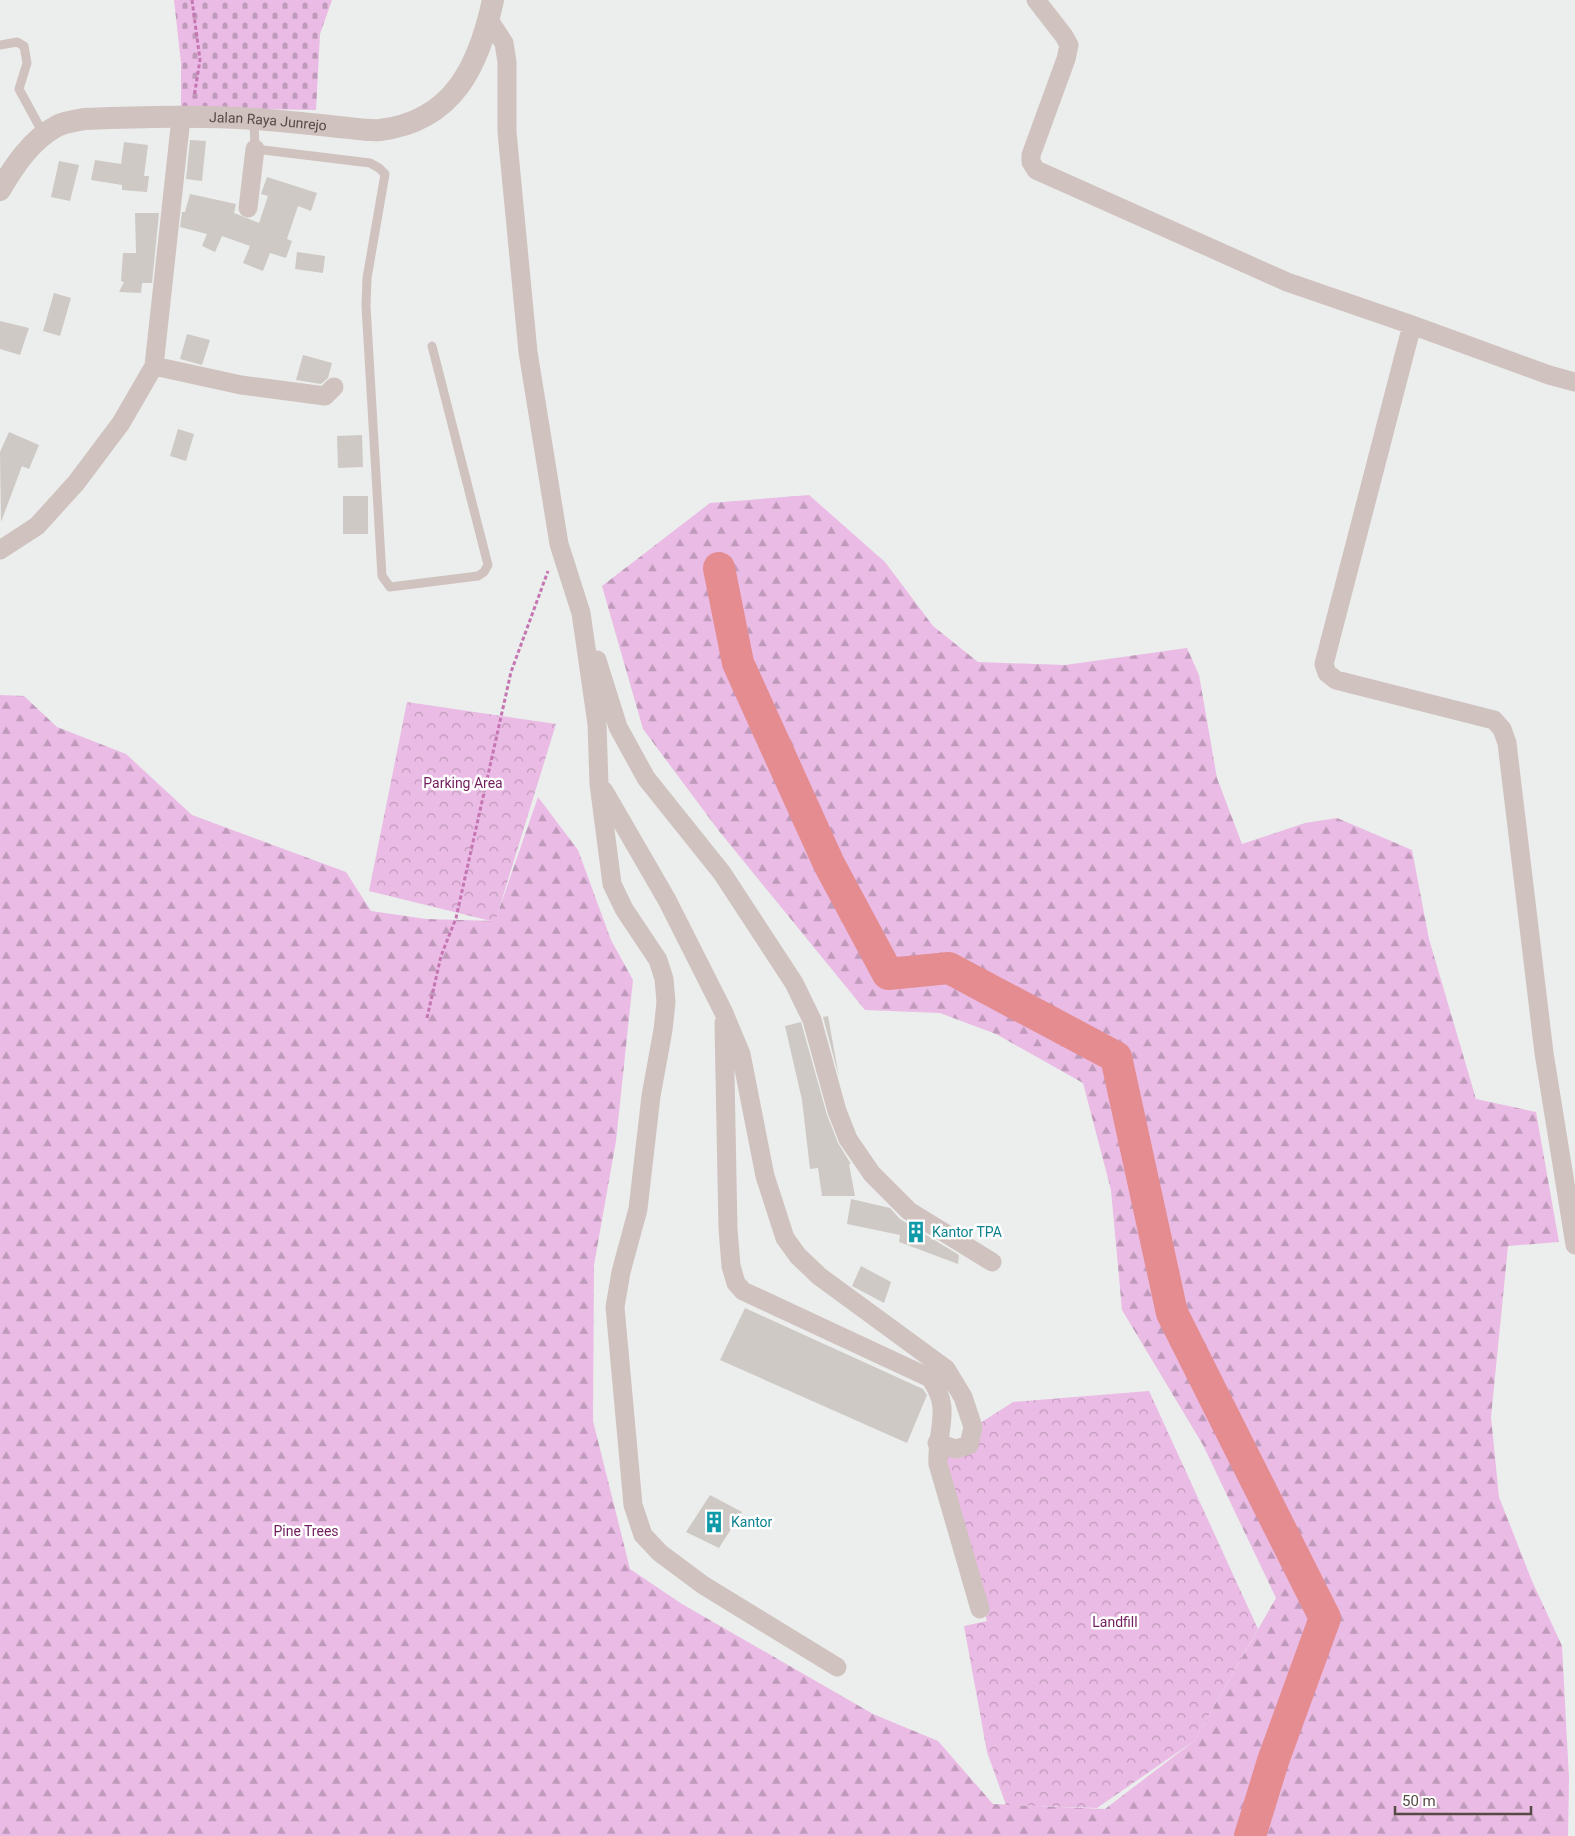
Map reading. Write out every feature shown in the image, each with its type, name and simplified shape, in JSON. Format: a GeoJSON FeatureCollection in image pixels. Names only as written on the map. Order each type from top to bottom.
{"type":"FeatureCollection","features":[{"type":"Feature","properties":{"kind":"street"},"geometry":{"type":"LineString","coordinates":[[1036,0],[1069,45],[1066,59],[1031,155],[1031,162],[1036,170],[1286,282],[1549,375],[1575,382]]}},
{"type":"Feature","properties":{"kind":"street","name":"Jalan Raya Junrejo"},"geometry":{"type":"LineString","coordinates":[[0,190],[16,164],[44,135],[58,126],[84,119],[254,119],[379,130],[404,125],[427,116],[447,102],[465,80],[491,10]]}},
{"type":"Feature","properties":{"kind":"street"},"geometry":{"type":"LineString","coordinates":[[491,10],[506,52],[507,132],[528,352],[559,544],[618,727],[646,778],[722,873],[794,983],[812,1020],[837,1111],[848,1139],[872,1174],[909,1210],[992,1262]]}},
{"type":"Feature","properties":{"kind":"street"},"geometry":{"type":"LineString","coordinates":[[0,550],[37,526],[76,483],[121,423],[154,366],[186,118]]}},
{"type":"Feature","properties":{"kind":"street"},"geometry":{"type":"LineString","coordinates":[[248,208],[254,150]]}},
{"type":"Feature","properties":{"kind":"street"},"geometry":{"type":"LineString","coordinates":[[1412,325],[1324,664],[1327,673],[1336,680],[1494,720],[1502,729],[1507,742],[1544,1053],[1575,1245]]}},
{"type":"Feature","properties":{"kind":"street"},"geometry":{"type":"LineString","coordinates":[[154,366],[241,385],[325,396],[334,387]]}},
{"type":"Feature","properties":{"kind":"street"},"geometry":{"type":"LineString","coordinates":[[581,613],[597,724],[599,784],[612,884],[624,909],[658,960],[664,979],[666,1002],[649,1114],[638,1209],[621,1272],[615,1307],[633,1505],[643,1535],[660,1553],[703,1585],[837,1667]]}},
{"type":"Feature","properties":{"kind":"street"},"geometry":{"type":"LineString","coordinates":[[599,784],[667,900],[723,1011],[741,1054],[765,1176],[785,1238],[798,1256],[819,1276],[946,1370],[963,1397],[972,1427],[969,1445],[956,1449],[937,1443]]}},
{"type":"Feature","properties":{"kind":"street"},"geometry":{"type":"LineString","coordinates":[[723,1011],[728,1229],[731,1266],[736,1283],[743,1291],[930,1378],[938,1390],[942,1401],[942,1417],[937,1443],[938,1464],[980,1609]]}},
{"type":"Feature","properties":{"kind":"lane"},"geometry":{"type":"LineString","coordinates":[[0,45],[17,42],[24,46],[27,63],[19,89],[44,135]]}},
{"type":"Feature","properties":{"kind":"lane"},"geometry":{"type":"LineString","coordinates":[[254,119],[254,150],[370,163],[385,174],[367,278],[366,306],[382,576],[390,586],[478,576],[484,572],[488,565],[432,346]]}},
{"type":"Feature","properties":{"kind":"path"},"geometry":{"type":"LineString","coordinates":[[186,118],[200,60],[192,0]]}},
{"type":"Feature","properties":{"kind":"path"},"geometry":{"type":"LineString","coordinates":[[427,1018],[441,956],[456,918],[511,672],[528,628],[537,597],[559,544]]}},
{"type":"Feature","properties":{"kind":"green space"},"geometry":{"type":"Polygon","coordinates":[[[174,0],[332,0],[320,34],[316,110],[181,108],[181,63],[174,0]]]}},
{"type":"Feature","properties":{"kind":"green space","name":"Pine Trees"},"geometry":{"type":"Polygon","coordinates":[[[809,495],[885,562],[933,626],[978,662],[1065,665],[1187,648],[1199,675],[1217,778],[1242,844],[1305,823],[1337,818],[1412,850],[1429,939],[1476,1099],[1536,1112],[1559,1242],[1508,1246],[1491,1417],[1499,1497],[1532,1581],[1562,1646],[1569,1778],[1568,1836],[0,1836],[0,695],[24,696],[57,727],[126,754],[192,815],[346,872],[371,911],[426,919],[495,921],[538,797],[578,850],[611,940],[633,980],[616,1141],[594,1265],[593,1421],[630,1569],[682,1604],[873,1714],[938,1741],[993,1804],[1105,1809],[1194,1741],[1276,1598],[1203,1445],[1122,1310],[1111,1190],[1083,1083],[996,1034],[940,1013],[865,1010],[719,831],[643,729],[602,586],[710,503],[809,495]]]}},
{"type":"Feature","properties":{"kind":"green space","name":"Parking Area"},"geometry":{"type":"Polygon","coordinates":[[[407,702],[556,724],[495,922],[369,891],[407,702]]]}},
{"type":"Feature","properties":{"kind":"green space","name":"Landfill"},"geometry":{"type":"Polygon","coordinates":[[[1149,1391],[1258,1629],[1194,1741],[1097,1808],[1006,1805],[987,1752],[964,1626],[987,1621],[939,1464],[938,1444],[955,1451],[974,1427],[1013,1402],[1149,1391]]]}},
{"type":"Feature","properties":{"kind":"building"},"geometry":{"type":"Polygon","coordinates":[[[190,140],[206,141],[202,181],[186,179],[190,140]]]}},
{"type":"Feature","properties":{"kind":"building"},"geometry":{"type":"Polygon","coordinates":[[[124,142],[148,145],[144,176],[149,176],[147,192],[122,190],[122,185],[91,180],[95,160],[121,164],[124,142]]]}},
{"type":"Feature","properties":{"kind":"building"},"geometry":{"type":"Polygon","coordinates":[[[59,161],[79,165],[70,201],[51,197],[59,161]]]}},
{"type":"Feature","properties":{"kind":"building"},"geometry":{"type":"Polygon","coordinates":[[[267,177],[317,193],[311,211],[298,206],[287,239],[292,241],[286,258],[270,253],[263,271],[243,263],[250,246],[222,236],[215,252],[202,246],[207,234],[180,227],[182,212],[185,212],[190,194],[236,204],[234,213],[259,223],[268,196],[261,194],[267,177]]]}},
{"type":"Feature","properties":{"kind":"building"},"geometry":{"type":"Polygon","coordinates":[[[135,213],[159,213],[152,283],[142,283],[141,293],[119,292],[124,282],[121,281],[123,253],[136,253],[135,213]]]}},
{"type":"Feature","properties":{"kind":"building"},"geometry":{"type":"Polygon","coordinates":[[[297,252],[325,256],[323,273],[295,269],[297,252]]]}},
{"type":"Feature","properties":{"kind":"building"},"geometry":{"type":"Polygon","coordinates":[[[54,293],[71,298],[60,336],[43,331],[54,293]]]}},
{"type":"Feature","properties":{"kind":"building"},"geometry":{"type":"Polygon","coordinates":[[[0,321],[29,328],[20,355],[0,349],[0,321]]]}},
{"type":"Feature","properties":{"kind":"building"},"geometry":{"type":"Polygon","coordinates":[[[187,334],[210,340],[202,365],[180,359],[187,334]]]}},
{"type":"Feature","properties":{"kind":"building"},"geometry":{"type":"Polygon","coordinates":[[[303,355],[332,363],[328,378],[321,384],[296,380],[303,355]]]}},
{"type":"Feature","properties":{"kind":"building"},"geometry":{"type":"Polygon","coordinates":[[[178,429],[194,434],[186,461],[170,456],[178,429]]]}},
{"type":"Feature","properties":{"kind":"building"},"geometry":{"type":"Polygon","coordinates":[[[9,432],[39,445],[29,469],[22,466],[1,522],[0,452],[9,432]]]}},
{"type":"Feature","properties":{"kind":"building"},"geometry":{"type":"Polygon","coordinates":[[[362,435],[363,467],[338,468],[337,436],[362,435]]]}},
{"type":"Feature","properties":{"kind":"building"},"geometry":{"type":"Polygon","coordinates":[[[343,496],[368,496],[368,534],[343,534],[343,496]]]}},
{"type":"Feature","properties":{"kind":"building"},"geometry":{"type":"Polygon","coordinates":[[[828,1016],[839,1077],[823,1017],[828,1016]]]}},
{"type":"Feature","properties":{"kind":"building"},"geometry":{"type":"Polygon","coordinates":[[[801,1022],[827,1115],[838,1143],[851,1164],[849,1164],[855,1196],[822,1196],[818,1168],[810,1169],[802,1100],[785,1026],[801,1022]]]}},
{"type":"Feature","properties":{"kind":"building"},"geometry":{"type":"Polygon","coordinates":[[[851,1199],[890,1208],[900,1219],[959,1255],[958,1264],[899,1242],[900,1235],[847,1224],[851,1199]]]}},
{"type":"Feature","properties":{"kind":"building"},"geometry":{"type":"Polygon","coordinates":[[[861,1266],[891,1282],[884,1303],[852,1286],[861,1266]]]}},
{"type":"Feature","properties":{"kind":"building"},"geometry":{"type":"Polygon","coordinates":[[[745,1308],[923,1389],[927,1395],[907,1443],[720,1360],[745,1308]]]}},
{"type":"Feature","properties":{"kind":"building","name":"Kantor"},"geometry":{"type":"Polygon","coordinates":[[[710,1495],[742,1512],[719,1548],[686,1532],[710,1495]]]}},
{"type":"Feature","properties":{"kind":"waterway"},"geometry":{"type":"LineString","coordinates":[[719,568],[738,663],[829,864],[888,974],[949,968],[1116,1057],[1172,1313],[1325,1618],[1273,1761],[1250,1836]]}},
{"type":"Feature","properties":{"kind":"place","name":"Kantor TPA"},"geometry":{"type":"Point","coordinates":[916,1232]}},
{"type":"Feature","properties":{"kind":"place","name":"Kantor"},"geometry":{"type":"Point","coordinates":[714,1522]}}]}
